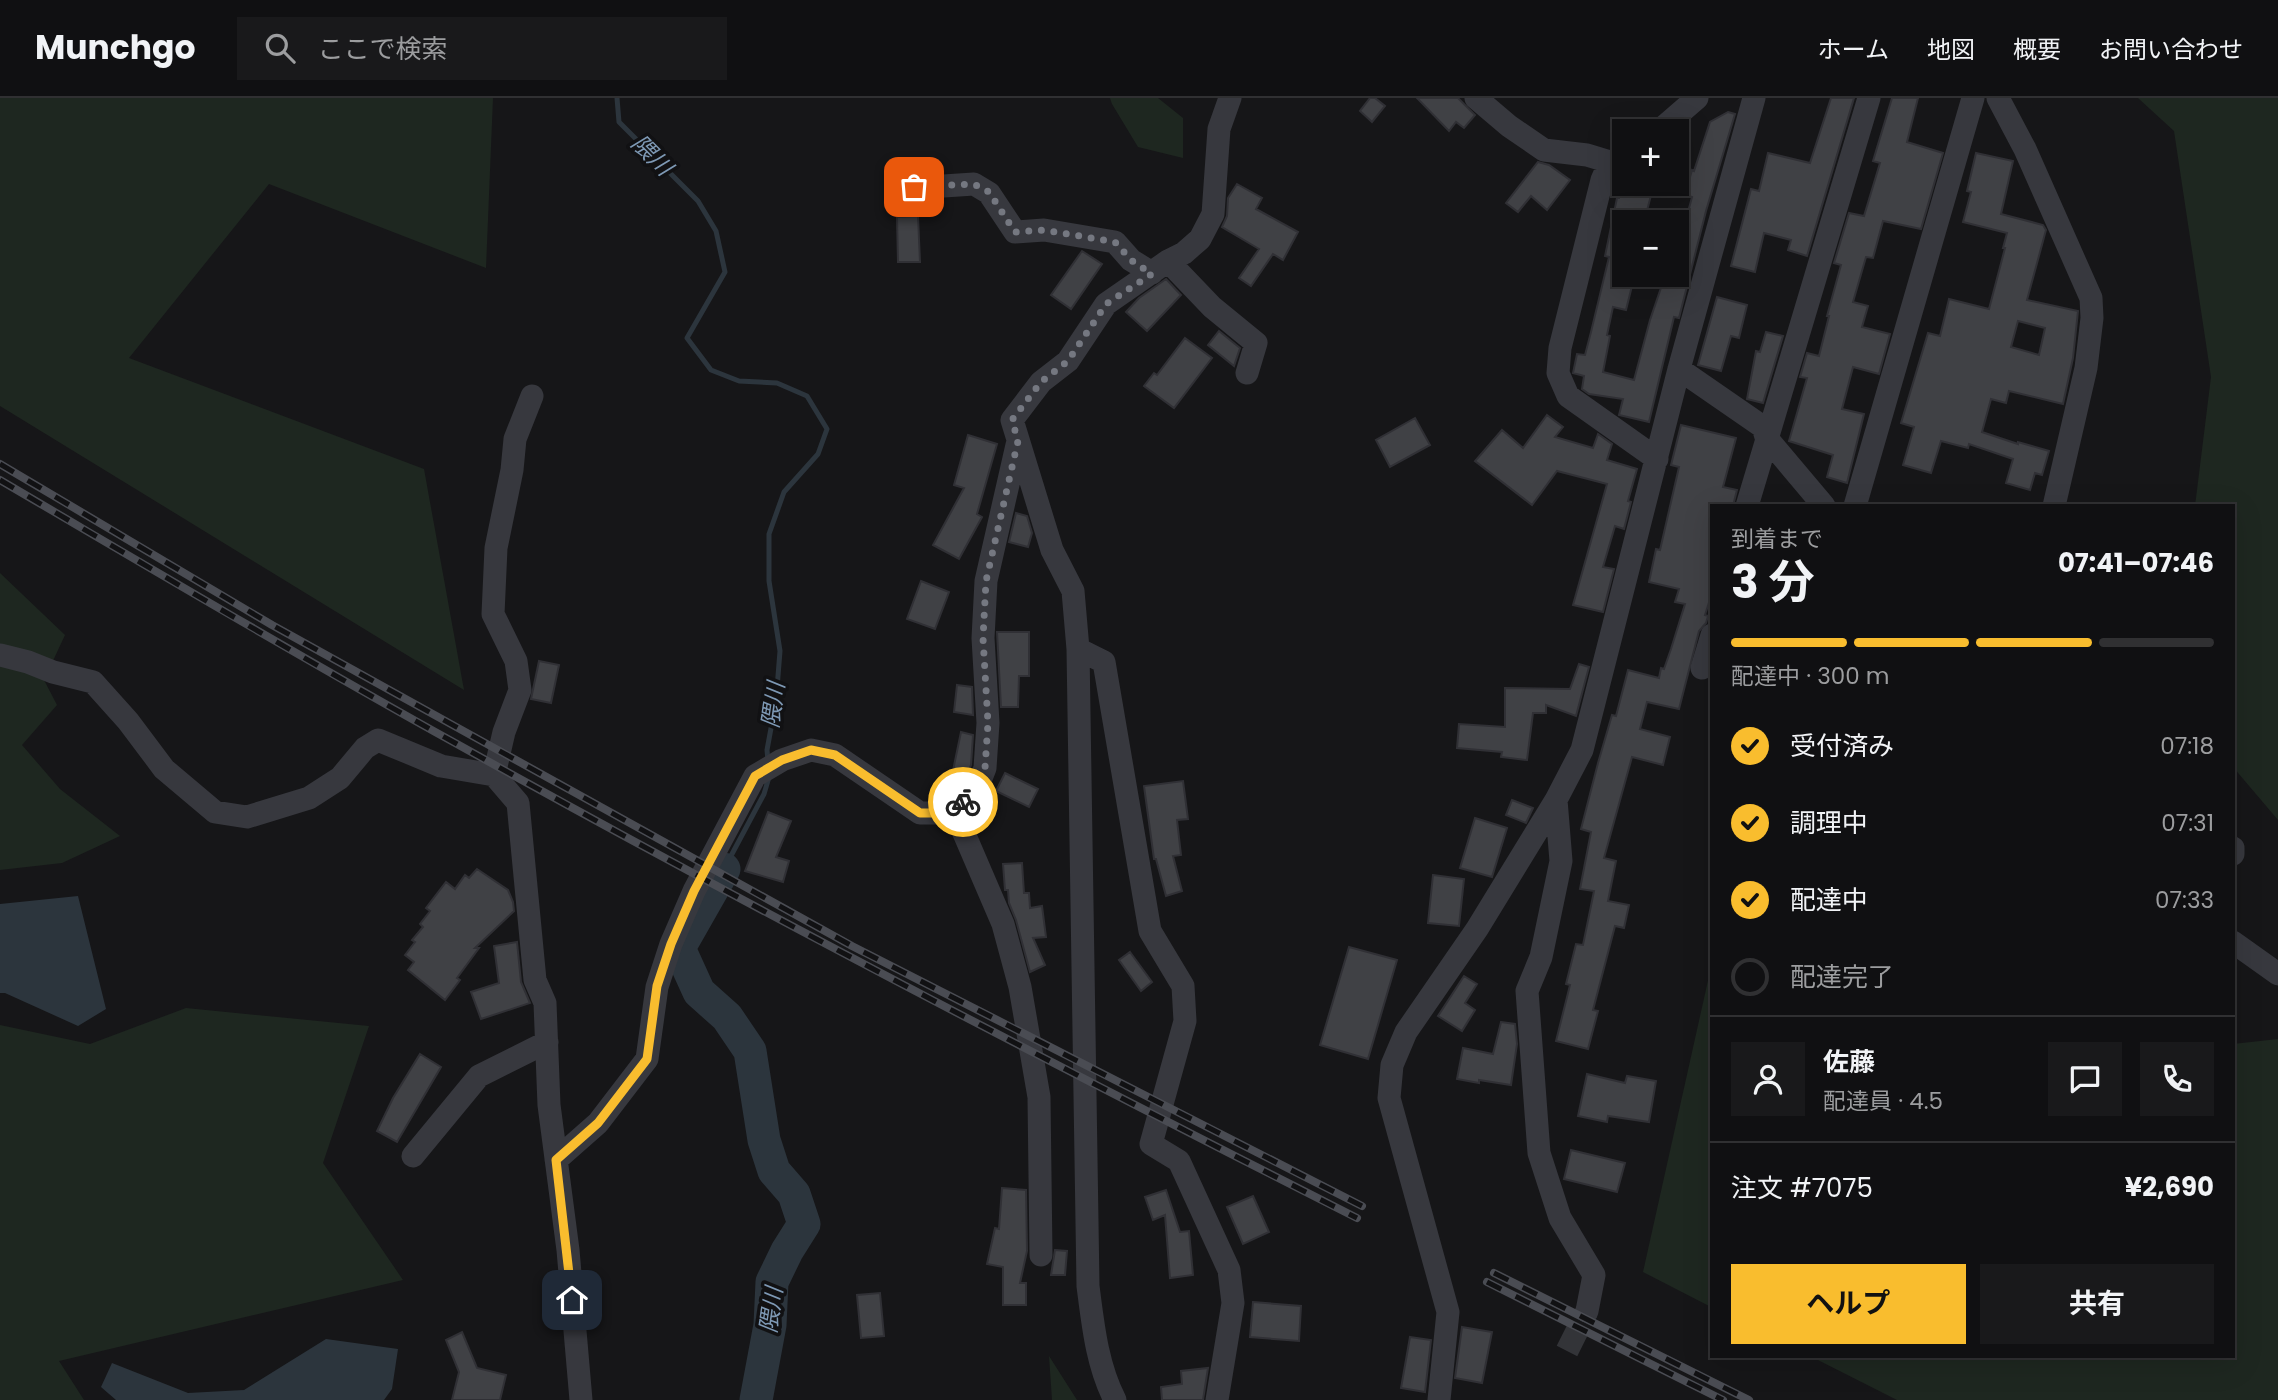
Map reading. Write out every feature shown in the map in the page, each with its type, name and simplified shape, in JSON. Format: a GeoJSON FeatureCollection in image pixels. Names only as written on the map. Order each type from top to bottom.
{"type":"FeatureCollection","features":[{"type":"Feature","properties":{"kind":"street"},"geometry":{"type":"LineString","coordinates":[[1115,1400],[1107,1385],[1094,1338],[1088,1286],[1077,649],[1073,590],[1052,550],[1012,420],[1041,382],[1068,361],[1106,304],[1184,253],[1200,239],[1213,214],[1219,129],[1230,98]]}},
{"type":"Feature","properties":{"kind":"street"},"geometry":{"type":"LineString","coordinates":[[1476,98],[1509,126],[1544,150],[1612,158]]}},
{"type":"Feature","properties":{"kind":"street"},"geometry":{"type":"LineString","coordinates":[[1673,119],[1697,98]]}},
{"type":"Feature","properties":{"kind":"street"},"geometry":{"type":"LineString","coordinates":[[1439,1400],[1448,1312],[1389,1098],[1392,1065],[1406,1032],[1477,929],[1556,800],[1582,750],[1679,369],[1754,98]]}},
{"type":"Feature","properties":{"kind":"street"},"geometry":{"type":"LineString","coordinates":[[1748,504],[1869,98]]}},
{"type":"Feature","properties":{"kind":"street"},"geometry":{"type":"LineString","coordinates":[[1856,504],[1973,98]]}},
{"type":"Feature","properties":{"kind":"street"},"geometry":{"type":"LineString","coordinates":[[1998,98],[2025,149],[2091,298],[2092,318],[2086,368],[2055,502]]}},
{"type":"Feature","properties":{"kind":"street"},"geometry":{"type":"LineString","coordinates":[[1612,166],[1602,180],[1560,348],[1558,373],[1568,396],[1657,459]]}},
{"type":"Feature","properties":{"kind":"street"},"geometry":{"type":"LineString","coordinates":[[898,189],[974,184],[989,192],[1015,232],[1044,230],[1115,242],[1131,260],[1160,267],[1256,342],[1247,373]]}},
{"type":"Feature","properties":{"kind":"street"},"geometry":{"type":"LineString","coordinates":[[1679,369],[1763,427],[1766,437],[1823,504]]}},
{"type":"Feature","properties":{"kind":"street"},"geometry":{"type":"LineString","coordinates":[[494,775],[504,732],[520,690],[516,661],[493,614],[496,548],[512,470],[515,439],[532,396]]}},
{"type":"Feature","properties":{"kind":"street"},"geometry":{"type":"LineString","coordinates":[[556,1160],[598,1123],[647,1059],[657,986],[671,944],[694,891],[755,776],[782,760],[811,750],[835,755],[920,813],[954,810],[976,791],[985,768],[988,723],[983,638],[986,581],[1018,441]]}},
{"type":"Feature","properties":{"kind":"street"},"geometry":{"type":"LineString","coordinates":[[1702,668],[1710,642]]}},
{"type":"Feature","properties":{"kind":"street"},"geometry":{"type":"LineString","coordinates":[[1077,649],[1104,662],[1150,931],[1183,986],[1185,1021],[1152,1144],[1180,1161],[1229,1270],[1233,1303],[1217,1400]]}},
{"type":"Feature","properties":{"kind":"street"},"geometry":{"type":"LineString","coordinates":[[0,655],[93,682],[128,721],[164,769],[215,812],[247,817],[309,798],[340,778],[365,748],[378,740],[441,766],[494,775],[518,803],[535,980],[545,1003],[549,1105],[568,1250],[581,1400]]}},
{"type":"Feature","properties":{"kind":"street"},"geometry":{"type":"LineString","coordinates":[[1556,800],[1561,861],[1541,957],[1527,991],[1539,1153],[1560,1218],[1594,1275],[1587,1311]]}},
{"type":"Feature","properties":{"kind":"street"},"geometry":{"type":"LineString","coordinates":[[954,810],[1003,924],[1020,987],[1039,1097],[1041,1255]]}},
{"type":"Feature","properties":{"kind":"street"},"geometry":{"type":"LineString","coordinates":[[2235,943],[2278,974]]}},
{"type":"Feature","properties":{"kind":"street"},"geometry":{"type":"LineString","coordinates":[[413,1156],[479,1076],[547,1042]]}},
{"type":"Feature","properties":{"kind":"shaded area"},"geometry":{"type":"Polygon","coordinates":[[[0,98],[493,98],[486,268],[269,184],[129,358],[424,469],[464,690],[0,406],[0,98]]]}},
{"type":"Feature","properties":{"kind":"shaded area"},"geometry":{"type":"Polygon","coordinates":[[[1110,98],[1158,98],[1183,118],[1183,158],[1138,147],[1110,98]]]}},
{"type":"Feature","properties":{"kind":"shaded area"},"geometry":{"type":"Polygon","coordinates":[[[2138,98],[2278,98],[2278,820],[2235,769],[2235,504],[2195,504],[2211,377],[2174,131],[2138,98]]]}},
{"type":"Feature","properties":{"kind":"shaded area"},"geometry":{"type":"Polygon","coordinates":[[[0,573],[65,635],[44,680],[57,705],[22,745],[60,789],[120,836],[62,863],[0,870],[0,573]]]}},
{"type":"Feature","properties":{"kind":"shaded area"},"geometry":{"type":"Polygon","coordinates":[[[78,896],[106,1009],[78,1026],[0,993],[0,904],[78,896]]]}},
{"type":"Feature","properties":{"kind":"shaded area"},"geometry":{"type":"Polygon","coordinates":[[[1710,971],[1710,1306],[1643,1272],[1710,971]]]}},
{"type":"Feature","properties":{"kind":"shaded area"},"geometry":{"type":"Polygon","coordinates":[[[186,1008],[369,1026],[323,1163],[403,1280],[59,1361],[84,1400],[0,1400],[0,1025],[90,1044],[186,1008]]]}},
{"type":"Feature","properties":{"kind":"shaded area"},"geometry":{"type":"Polygon","coordinates":[[[2278,1039],[2278,1400],[1897,1400],[1814,1358],[2235,1358],[2235,1044],[2278,1039]]]}},
{"type":"Feature","properties":{"kind":"shaded area"},"geometry":{"type":"Polygon","coordinates":[[[326,1339],[398,1349],[392,1389],[384,1400],[116,1400],[101,1387],[112,1363],[188,1393],[244,1390],[326,1339]]]}},
{"type":"Feature","properties":{"kind":"shaded area"},"geometry":{"type":"Polygon","coordinates":[[[1049,1356],[1077,1400],[1052,1400],[1049,1356]]]}},
{"type":"Feature","properties":{"kind":"building"},"geometry":{"type":"Polygon","coordinates":[[[1370,98],[1375,98],[1385,106],[1372,122],[1360,111],[1370,98]]]}},
{"type":"Feature","properties":{"kind":"building"},"geometry":{"type":"Polygon","coordinates":[[[1417,98],[1458,98],[1475,115],[1464,128],[1456,122],[1449,131],[1417,98]]]}},
{"type":"Feature","properties":{"kind":"building"},"geometry":{"type":"Polygon","coordinates":[[[1831,98],[1854,98],[1807,256],[1788,250],[1791,240],[1764,233],[1755,272],[1731,266],[1751,189],[1759,191],[1768,153],[1810,163],[1831,98]]]}},
{"type":"Feature","properties":{"kind":"building"},"geometry":{"type":"Polygon","coordinates":[[[1892,98],[1918,98],[1907,142],[1943,153],[1921,229],[1883,221],[1873,258],[1866,257],[1853,302],[1868,306],[1862,327],[1890,334],[1879,374],[1853,367],[1842,409],[1864,414],[1847,483],[1827,477],[1833,455],[1789,441],[1807,378],[1800,377],[1807,353],[1819,356],[1841,265],[1834,263],[1849,213],[1864,216],[1880,163],[1873,161],[1892,98]]]}},
{"type":"Feature","properties":{"kind":"building"},"geometry":{"type":"Polygon","coordinates":[[[1728,112],[1735,114],[1689,278],[1689,210],[1692,197],[1688,196],[1689,181],[1710,122],[1728,112]]]}},
{"type":"Feature","properties":{"kind":"building"},"geometry":{"type":"Polygon","coordinates":[[[1976,153],[2013,161],[2001,214],[2043,225],[2046,230],[2027,300],[2078,311],[2073,358],[2063,404],[2009,391],[2006,403],[1991,399],[1982,432],[2049,451],[2042,475],[2035,473],[2030,490],[2006,483],[2013,459],[1969,444],[1968,448],[1941,441],[1931,473],[1903,465],[1914,427],[1901,423],[1928,333],[1940,336],[1949,299],[1989,309],[2005,248],[2007,233],[1963,222],[1971,192],[1967,191],[1976,153]],[[2018,321],[2011,347],[2039,355],[2045,328],[2018,321]]]}},
{"type":"Feature","properties":{"kind":"building"},"geometry":{"type":"Polygon","coordinates":[[[1538,162],[1549,165],[1570,180],[1547,210],[1531,196],[1518,212],[1506,203],[1538,162]]]}},
{"type":"Feature","properties":{"kind":"building"},"geometry":{"type":"Polygon","coordinates":[[[1237,184],[1262,198],[1256,209],[1298,232],[1283,260],[1273,254],[1251,286],[1239,278],[1259,249],[1222,227],[1227,216],[1228,198],[1237,184]]]}},
{"type":"Feature","properties":{"kind":"building"},"geometry":{"type":"Polygon","coordinates":[[[1620,196],[1651,196],[1647,210],[1615,210],[1620,196]]]}},
{"type":"Feature","properties":{"kind":"building"},"geometry":{"type":"Polygon","coordinates":[[[918,216],[920,262],[898,262],[897,217],[918,216]]]}},
{"type":"Feature","properties":{"kind":"building"},"geometry":{"type":"Polygon","coordinates":[[[1612,222],[1612,287],[1632,287],[1626,310],[1613,307],[1603,372],[1634,380],[1661,287],[1687,287],[1679,318],[1674,317],[1649,422],[1619,415],[1623,399],[1589,394],[1582,389],[1584,376],[1573,373],[1577,354],[1585,355],[1591,332],[1609,257],[1605,256],[1612,222]]]}},
{"type":"Feature","properties":{"kind":"building"},"geometry":{"type":"Polygon","coordinates":[[[1082,251],[1102,264],[1071,309],[1051,295],[1082,251]]]}},
{"type":"Feature","properties":{"kind":"building"},"geometry":{"type":"Polygon","coordinates":[[[1166,279],[1181,295],[1147,331],[1126,312],[1139,298],[1166,279]]]}},
{"type":"Feature","properties":{"kind":"building"},"geometry":{"type":"Polygon","coordinates":[[[1717,297],[1747,305],[1739,338],[1731,336],[1721,371],[1698,365],[1717,297]]]}},
{"type":"Feature","properties":{"kind":"building"},"geometry":{"type":"Polygon","coordinates":[[[1219,331],[1240,348],[1234,366],[1208,345],[1219,331]]]}},
{"type":"Feature","properties":{"kind":"building"},"geometry":{"type":"Polygon","coordinates":[[[1766,332],[1783,336],[1763,403],[1747,399],[1756,351],[1760,352],[1766,332]]]}},
{"type":"Feature","properties":{"kind":"building"},"geometry":{"type":"Polygon","coordinates":[[[1185,338],[1212,358],[1174,408],[1144,386],[1154,373],[1157,375],[1185,338]]]}},
{"type":"Feature","properties":{"kind":"building"},"geometry":{"type":"Polygon","coordinates":[[[1547,415],[1563,427],[1555,437],[1593,448],[1598,434],[1612,444],[1607,460],[1637,469],[1624,529],[1615,526],[1603,567],[1614,569],[1603,612],[1573,605],[1607,484],[1557,471],[1532,505],[1475,461],[1502,430],[1523,448],[1547,415]]]}},
{"type":"Feature","properties":{"kind":"building"},"geometry":{"type":"Polygon","coordinates":[[[1415,418],[1430,445],[1390,467],[1376,440],[1415,418]]]}},
{"type":"Feature","properties":{"kind":"building"},"geometry":{"type":"Polygon","coordinates":[[[1681,425],[1736,438],[1723,487],[1737,490],[1734,504],[1710,504],[1710,599],[1705,615],[1708,616],[1699,631],[1679,709],[1647,702],[1640,729],[1670,737],[1663,765],[1632,757],[1604,858],[1616,861],[1608,901],[1629,905],[1624,928],[1615,926],[1593,1010],[1598,1011],[1588,1049],[1556,1041],[1570,985],[1566,984],[1576,944],[1583,945],[1594,891],[1580,889],[1591,832],[1581,829],[1612,715],[1616,716],[1628,670],[1659,678],[1685,604],[1675,602],[1679,589],[1649,582],[1656,549],[1660,550],[1679,467],[1671,465],[1681,425]]]}},
{"type":"Feature","properties":{"kind":"building"},"geometry":{"type":"Polygon","coordinates":[[[968,435],[997,444],[977,514],[982,517],[959,559],[933,545],[964,488],[954,485],[968,435]]]}},
{"type":"Feature","properties":{"kind":"building"},"geometry":{"type":"Polygon","coordinates":[[[1016,513],[1027,516],[1032,533],[1028,547],[1009,542],[1016,513]]]}},
{"type":"Feature","properties":{"kind":"building"},"geometry":{"type":"Polygon","coordinates":[[[921,581],[949,592],[935,629],[907,619],[921,581]]]}},
{"type":"Feature","properties":{"kind":"building"},"geometry":{"type":"Polygon","coordinates":[[[997,632],[1029,632],[1029,676],[1019,676],[1018,707],[1001,707],[997,632]]]}},
{"type":"Feature","properties":{"kind":"building"},"geometry":{"type":"Polygon","coordinates":[[[539,661],[559,665],[551,703],[531,699],[539,661]]]}},
{"type":"Feature","properties":{"kind":"building"},"geometry":{"type":"Polygon","coordinates":[[[1579,664],[1589,667],[1576,716],[1546,705],[1546,713],[1533,713],[1527,760],[1501,757],[1502,752],[1457,748],[1459,724],[1505,727],[1505,688],[1570,689],[1579,664]]]}},
{"type":"Feature","properties":{"kind":"building"},"geometry":{"type":"Polygon","coordinates":[[[957,685],[972,687],[973,715],[954,712],[957,685]]]}},
{"type":"Feature","properties":{"kind":"building"},"geometry":{"type":"Polygon","coordinates":[[[961,732],[973,735],[971,765],[960,787],[950,785],[961,732]]]}},
{"type":"Feature","properties":{"kind":"building"},"geometry":{"type":"Polygon","coordinates":[[[1005,773],[1038,789],[1029,807],[996,791],[1005,773]]]}},
{"type":"Feature","properties":{"kind":"building"},"geometry":{"type":"Polygon","coordinates":[[[1183,781],[1188,819],[1177,820],[1181,855],[1173,856],[1182,891],[1166,896],[1154,859],[1144,786],[1183,781]]]}},
{"type":"Feature","properties":{"kind":"building"},"geometry":{"type":"Polygon","coordinates":[[[1512,800],[1533,808],[1526,823],[1506,815],[1512,800]]]}},
{"type":"Feature","properties":{"kind":"building"},"geometry":{"type":"Polygon","coordinates":[[[768,812],[791,821],[776,857],[789,861],[783,882],[745,871],[768,812]]]}},
{"type":"Feature","properties":{"kind":"building"},"geometry":{"type":"Polygon","coordinates":[[[1475,818],[1507,828],[1492,877],[1460,868],[1475,818]]]}},
{"type":"Feature","properties":{"kind":"building"},"geometry":{"type":"Polygon","coordinates":[[[1022,863],[1024,893],[1029,893],[1030,908],[1042,906],[1046,937],[1033,938],[1045,965],[1030,972],[1009,903],[1008,890],[1005,890],[1003,864],[1022,863]]]}},
{"type":"Feature","properties":{"kind":"building"},"geometry":{"type":"Polygon","coordinates":[[[477,869],[508,890],[514,911],[475,948],[479,948],[445,1000],[408,970],[414,962],[405,955],[415,942],[412,940],[423,927],[420,924],[430,911],[426,908],[446,882],[455,889],[465,875],[469,878],[477,869]]]}},
{"type":"Feature","properties":{"kind":"building"},"geometry":{"type":"Polygon","coordinates":[[[1433,875],[1464,879],[1459,926],[1428,923],[1433,875]]]}},
{"type":"Feature","properties":{"kind":"building"},"geometry":{"type":"Polygon","coordinates":[[[517,942],[521,982],[530,1003],[481,1019],[471,992],[499,983],[494,946],[517,942]]]}},
{"type":"Feature","properties":{"kind":"building"},"geometry":{"type":"Polygon","coordinates":[[[1349,947],[1397,960],[1368,1059],[1320,1045],[1349,947]]]}},
{"type":"Feature","properties":{"kind":"building"},"geometry":{"type":"Polygon","coordinates":[[[1130,952],[1152,982],[1141,991],[1119,960],[1130,952]]]}},
{"type":"Feature","properties":{"kind":"building"},"geometry":{"type":"Polygon","coordinates":[[[1464,976],[1477,984],[1465,1003],[1475,1010],[1462,1031],[1438,1016],[1464,976]]]}},
{"type":"Feature","properties":{"kind":"building"},"geometry":{"type":"Polygon","coordinates":[[[1501,1022],[1515,1024],[1517,1044],[1511,1085],[1457,1079],[1463,1048],[1493,1054],[1501,1022]]]}},
{"type":"Feature","properties":{"kind":"building"},"geometry":{"type":"Polygon","coordinates":[[[420,1054],[441,1067],[397,1142],[377,1131],[393,1098],[420,1054]]]}},
{"type":"Feature","properties":{"kind":"building"},"geometry":{"type":"Polygon","coordinates":[[[1587,1074],[1625,1083],[1627,1076],[1656,1081],[1649,1122],[1608,1116],[1607,1122],[1578,1116],[1587,1074]]]}},
{"type":"Feature","properties":{"kind":"building"},"geometry":{"type":"Polygon","coordinates":[[[1571,1150],[1625,1163],[1617,1192],[1564,1179],[1571,1150]]]}},
{"type":"Feature","properties":{"kind":"building"},"geometry":{"type":"Polygon","coordinates":[[[1002,1188],[1026,1190],[1027,1251],[1020,1283],[1026,1283],[1026,1305],[1003,1305],[1003,1267],[987,1264],[995,1228],[999,1229],[1002,1188]]]}},
{"type":"Feature","properties":{"kind":"building"},"geometry":{"type":"Polygon","coordinates":[[[1166,1190],[1180,1232],[1189,1231],[1193,1275],[1170,1278],[1165,1215],[1153,1220],[1145,1197],[1166,1190]]]}},
{"type":"Feature","properties":{"kind":"building"},"geometry":{"type":"Polygon","coordinates":[[[1253,1196],[1269,1232],[1243,1244],[1227,1207],[1253,1196]]]}},
{"type":"Feature","properties":{"kind":"building"},"geometry":{"type":"Polygon","coordinates":[[[1055,1250],[1067,1251],[1065,1275],[1051,1275],[1055,1250]]]}},
{"type":"Feature","properties":{"kind":"building"},"geometry":{"type":"Polygon","coordinates":[[[880,1293],[884,1336],[861,1338],[857,1295],[880,1293]]]}},
{"type":"Feature","properties":{"kind":"building"},"geometry":{"type":"Polygon","coordinates":[[[1253,1302],[1301,1306],[1299,1341],[1250,1337],[1253,1302]]]}},
{"type":"Feature","properties":{"kind":"building"},"geometry":{"type":"Polygon","coordinates":[[[1462,1327],[1492,1332],[1482,1383],[1455,1378],[1462,1327]]]}},
{"type":"Feature","properties":{"kind":"building"},"geometry":{"type":"Polygon","coordinates":[[[462,1332],[477,1368],[506,1375],[500,1400],[452,1400],[459,1372],[446,1340],[462,1332]]]}},
{"type":"Feature","properties":{"kind":"building"},"geometry":{"type":"Polygon","coordinates":[[[1410,1337],[1431,1340],[1425,1392],[1401,1388],[1410,1337]]]}},
{"type":"Feature","properties":{"kind":"building"},"geometry":{"type":"Polygon","coordinates":[[[1208,1368],[1203,1400],[1162,1400],[1161,1387],[1182,1384],[1181,1371],[1208,1368]]]}},
{"type":"Feature","properties":{"kind":"waterway","name":"隈川"},"geometry":{"type":"LineString","coordinates":[[617,98],[619,122],[698,201],[716,231],[725,272],[687,338],[711,370],[739,381],[777,383],[807,396],[827,429],[818,454],[784,492],[769,534],[769,581],[780,651],[776,701],[767,750],[768,761]]}},
{"type":"Feature","properties":{"kind":"waterway","name":"隈川"},"geometry":{"type":"LineString","coordinates":[[724,869],[764,794],[769,777]]}},
{"type":"Feature","properties":{"kind":"waterway","name":"隈川"},"geometry":{"type":"LineString","coordinates":[[724,869],[679,948],[699,992],[727,1017],[750,1051],[764,1140],[774,1171],[794,1194],[804,1224],[772,1282],[770,1325],[756,1400]]}},
{"type":"Feature","properties":{"kind":"tunnel"},"geometry":{"type":"LineString","coordinates":[[1567,1351],[1587,1311]]}},
{"type":"Feature","properties":{"kind":"railway"},"geometry":{"type":"LineString","coordinates":[[0,464],[272,625],[852,946],[1362,1206]]}},
{"type":"Feature","properties":{"kind":"railway"},"geometry":{"type":"LineString","coordinates":[[0,480],[342,679],[680,866],[905,986],[1357,1218]]}},
{"type":"Feature","properties":{"kind":"railway"},"geometry":{"type":"LineString","coordinates":[[1494,1273],[1749,1400]]}},
{"type":"Feature","properties":{"kind":"railway"},"geometry":{"type":"LineString","coordinates":[[1487,1282],[1723,1400]]}},
{"type":"Feature","properties":{"kind":"way so far"},"geometry":{"type":"LineString","coordinates":[[914,187],[974,184],[989,192],[1015,232],[1044,230],[1115,242],[1131,260],[1152,274],[1106,304],[1068,361],[1041,382],[1012,420],[1018,441],[986,581],[983,638],[988,723],[985,768],[976,791],[963,802]]}},
{"type":"Feature","properties":{"kind":"route"},"geometry":{"type":"LineString","coordinates":[[572,1300],[556,1160],[598,1123],[647,1059],[657,986],[671,944],[694,891],[755,776],[782,760],[811,750],[835,755],[920,813],[954,810],[963,802]]}}]}
